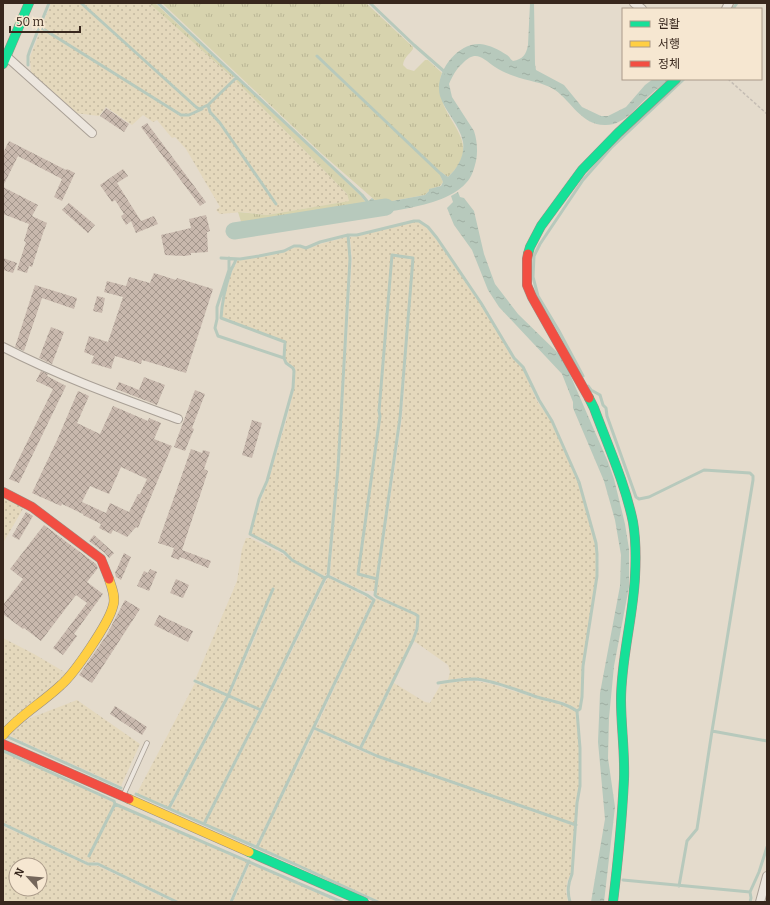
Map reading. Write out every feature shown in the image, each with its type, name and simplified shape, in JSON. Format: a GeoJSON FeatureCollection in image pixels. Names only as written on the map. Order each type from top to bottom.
{"type":"FeatureCollection","features":[{"type":"Feature","properties":{"kind":"street"},"geometry":{"type":"LineString","coordinates":[[28,3],[4,60],[92,133]]}},
{"type":"Feature","properties":{"kind":"street"},"geometry":{"type":"LineString","coordinates":[[613,902],[620,839],[624,777],[621,699],[635,577],[633,524],[624,487],[594,408],[532,297],[527,285],[526,259],[530,247],[541,226],[582,170],[618,133],[675,80]]}},
{"type":"Feature","properties":{"kind":"street"},"geometry":{"type":"LineString","coordinates":[[3,347],[36,364],[178,419]]}},
{"type":"Feature","properties":{"kind":"street"},"geometry":{"type":"LineString","coordinates":[[3,492],[32,507],[101,559],[107,570],[114,605],[101,631],[65,682],[25,714],[3,735]]}},
{"type":"Feature","properties":{"kind":"street"},"geometry":{"type":"LineString","coordinates":[[3,744],[364,902]]}},
{"type":"Feature","properties":{"kind":"street"},"geometry":{"type":"LineString","coordinates":[[760,902],[767,877]]}},
{"type":"Feature","properties":{"kind":"lane"},"geometry":{"type":"LineString","coordinates":[[123,797],[147,743]]}},
{"type":"Feature","properties":{"kind":"path"},"geometry":{"type":"LineString","coordinates":[[729,80],[767,114]]}},
{"type":"Feature","properties":{"kind":"shaded area"},"geometry":{"type":"Polygon","coordinates":[[[51,3],[149,3],[236,81],[347,194],[349,201],[267,215],[242,212],[220,214],[216,210],[220,207],[186,149],[175,137],[172,138],[157,120],[153,122],[143,115],[132,125],[106,107],[99,116],[75,113],[31,75],[30,57],[51,3]]]}},
{"type":"Feature","properties":{"kind":"shaded area"},"geometry":{"type":"Polygon","coordinates":[[[419,222],[427,228],[436,239],[480,303],[513,359],[522,367],[537,401],[552,422],[578,482],[595,543],[596,576],[583,666],[582,697],[579,708],[577,709],[563,702],[540,697],[491,681],[476,678],[448,680],[450,672],[448,665],[414,641],[418,629],[419,616],[376,595],[402,418],[413,257],[392,255],[378,411],[379,416],[357,574],[376,579],[374,591],[363,591],[330,575],[339,468],[352,258],[350,237],[419,222]]]}},
{"type":"Feature","properties":{"kind":"shaded area"},"geometry":{"type":"Polygon","coordinates":[[[347,237],[349,258],[337,468],[327,573],[325,576],[292,560],[284,552],[250,533],[268,482],[287,418],[294,389],[295,371],[294,367],[287,363],[285,358],[286,342],[221,317],[223,302],[232,271],[237,260],[285,252],[295,247],[306,249],[347,237]]]}},
{"type":"Feature","properties":{"kind":"shaded area"},"geometry":{"type":"Polygon","coordinates":[[[393,256],[412,258],[399,418],[376,578],[358,573],[381,416],[380,411],[393,256]]]}},
{"type":"Feature","properties":{"kind":"shaded area"},"geometry":{"type":"Polygon","coordinates":[[[3,496],[24,507],[3,543],[3,496]]]}},
{"type":"Feature","properties":{"kind":"shaded area"},"geometry":{"type":"Polygon","coordinates":[[[246,538],[250,538],[282,554],[324,578],[260,709],[230,695],[254,640],[274,589],[273,588],[228,694],[195,680],[237,581],[242,549],[246,538]]]}},
{"type":"Feature","properties":{"kind":"shaded area"},"geometry":{"type":"Polygon","coordinates":[[[329,578],[372,600],[313,728],[256,845],[205,824],[327,579],[329,578]]]}},
{"type":"Feature","properties":{"kind":"shaded area"},"geometry":{"type":"Polygon","coordinates":[[[377,599],[417,617],[412,640],[359,747],[356,747],[316,728],[375,600],[377,599]]]}},
{"type":"Feature","properties":{"kind":"shaded area"},"geometry":{"type":"Polygon","coordinates":[[[3,638],[68,674],[3,731],[3,638]]]}},
{"type":"Feature","properties":{"kind":"shaded area"},"geometry":{"type":"Polygon","coordinates":[[[476,681],[491,684],[557,703],[576,711],[580,786],[576,803],[575,824],[377,755],[362,748],[394,683],[425,702],[430,703],[441,684],[476,681]]]}},
{"type":"Feature","properties":{"kind":"shaded area"},"geometry":{"type":"Polygon","coordinates":[[[195,683],[226,696],[168,807],[137,793],[195,683]]]}},
{"type":"Feature","properties":{"kind":"shaded area"},"geometry":{"type":"Polygon","coordinates":[[[229,697],[259,711],[203,823],[171,808],[229,697]]]}},
{"type":"Feature","properties":{"kind":"shaded area"},"geometry":{"type":"Polygon","coordinates":[[[77,700],[140,744],[121,786],[10,736],[19,725],[33,717],[77,700]]]}},
{"type":"Feature","properties":{"kind":"shaded area"},"geometry":{"type":"Polygon","coordinates":[[[315,730],[376,757],[575,826],[571,873],[567,882],[566,892],[568,902],[381,902],[258,847],[315,730]]]}},
{"type":"Feature","properties":{"kind":"shaded area"},"geometry":{"type":"Polygon","coordinates":[[[3,752],[113,802],[114,804],[88,856],[89,857],[116,805],[247,862],[229,902],[180,902],[99,863],[90,863],[3,823],[3,752]]]}},
{"type":"Feature","properties":{"kind":"shaded area"},"geometry":{"type":"Polygon","coordinates":[[[3,826],[87,865],[98,866],[173,902],[3,902],[3,826]]]}},
{"type":"Feature","properties":{"kind":"shaded area"},"geometry":{"type":"Polygon","coordinates":[[[250,863],[309,889],[338,902],[233,902],[250,863]]]}},
{"type":"Feature","properties":{"kind":"green space"},"geometry":{"type":"Polygon","coordinates":[[[149,3],[155,3],[234,76],[233,78],[149,3]]]}},
{"type":"Feature","properties":{"kind":"green space"},"geometry":{"type":"Polygon","coordinates":[[[162,3],[366,3],[413,47],[403,65],[407,69],[414,71],[425,60],[428,60],[442,73],[440,84],[443,104],[462,141],[462,158],[457,167],[448,177],[441,172],[443,182],[440,186],[430,189],[425,195],[381,203],[377,202],[322,154],[162,3]]]}},
{"type":"Feature","properties":{"kind":"green space"},"geometry":{"type":"Polygon","coordinates":[[[238,79],[361,196],[366,203],[365,206],[359,210],[243,228],[238,212],[267,215],[349,201],[347,194],[236,81],[238,79]]]}},
{"type":"Feature","properties":{"kind":"water"},"geometry":{"type":"Polygon","coordinates":[[[530,3],[534,3],[536,70],[564,85],[582,107],[601,116],[608,116],[626,107],[645,85],[652,80],[668,80],[625,118],[619,122],[606,125],[590,122],[584,118],[561,95],[550,87],[507,73],[479,56],[471,57],[458,68],[449,84],[452,97],[474,131],[476,138],[477,157],[474,170],[470,178],[460,189],[446,197],[420,206],[379,213],[364,213],[363,208],[372,198],[381,203],[425,195],[429,189],[441,186],[443,182],[440,175],[441,172],[448,177],[455,170],[462,156],[463,142],[459,130],[442,102],[439,87],[440,78],[449,61],[455,54],[471,45],[480,44],[498,50],[507,55],[513,61],[522,58],[528,45],[530,3]]]}},
{"type":"Feature","properties":{"kind":"water"},"geometry":{"type":"Polygon","coordinates":[[[458,192],[460,197],[464,198],[474,211],[484,254],[495,284],[518,314],[558,353],[565,363],[608,462],[614,479],[625,524],[629,549],[629,587],[614,666],[609,718],[608,758],[615,807],[604,902],[591,902],[605,819],[598,742],[600,693],[620,586],[621,555],[615,520],[604,481],[573,408],[573,402],[562,374],[499,307],[488,290],[472,250],[454,225],[447,208],[453,202],[451,196],[458,192]]]}},
{"type":"Feature","properties":{"kind":"building"},"geometry":{"type":"Polygon","coordinates":[[[106,108],[129,124],[124,132],[100,116],[106,108]]]}},
{"type":"Feature","properties":{"kind":"building"},"geometry":{"type":"Polygon","coordinates":[[[147,123],[206,202],[200,206],[141,127],[147,123]]]}},
{"type":"Feature","properties":{"kind":"building"},"geometry":{"type":"Polygon","coordinates":[[[9,141],[66,170],[67,169],[75,173],[62,201],[54,197],[62,179],[18,156],[3,186],[3,153],[9,141]]]}},
{"type":"Feature","properties":{"kind":"building"},"geometry":{"type":"Polygon","coordinates":[[[123,169],[128,176],[117,183],[141,221],[154,216],[158,224],[136,233],[131,221],[126,225],[121,216],[124,214],[115,200],[112,202],[100,185],[123,169]]]}},
{"type":"Feature","properties":{"kind":"building"},"geometry":{"type":"Polygon","coordinates":[[[3,187],[38,205],[32,216],[47,223],[32,267],[29,266],[27,273],[17,270],[26,242],[24,241],[29,224],[3,214],[3,187]]]}},
{"type":"Feature","properties":{"kind":"building"},"geometry":{"type":"Polygon","coordinates":[[[69,203],[95,225],[88,233],[62,210],[69,203]]]}},
{"type":"Feature","properties":{"kind":"building"},"geometry":{"type":"Polygon","coordinates":[[[206,215],[210,231],[207,232],[208,252],[191,253],[191,255],[184,256],[165,255],[161,235],[191,228],[189,219],[206,215]]]}},
{"type":"Feature","properties":{"kind":"building"},"geometry":{"type":"Polygon","coordinates":[[[3,258],[17,263],[13,273],[3,270],[3,258]]]}},
{"type":"Feature","properties":{"kind":"building"},"geometry":{"type":"Polygon","coordinates":[[[154,273],[213,289],[186,373],[142,360],[141,364],[115,356],[111,369],[91,363],[94,356],[84,352],[89,336],[108,342],[123,297],[104,292],[107,281],[126,286],[129,277],[150,283],[154,273]]]}},
{"type":"Feature","properties":{"kind":"building"},"geometry":{"type":"Polygon","coordinates":[[[35,285],[77,298],[74,309],[42,298],[24,351],[15,347],[35,285]]]}},
{"type":"Feature","properties":{"kind":"building"},"geometry":{"type":"Polygon","coordinates":[[[97,296],[105,298],[102,313],[93,311],[97,296]]]}},
{"type":"Feature","properties":{"kind":"building"},"geometry":{"type":"Polygon","coordinates":[[[51,327],[64,332],[52,364],[39,358],[51,327]]]}},
{"type":"Feature","properties":{"kind":"building"},"geometry":{"type":"Polygon","coordinates":[[[41,371],[48,374],[47,376],[66,386],[19,483],[9,479],[53,389],[36,381],[41,371]]]}},
{"type":"Feature","properties":{"kind":"building"},"geometry":{"type":"Polygon","coordinates":[[[144,377],[165,385],[157,405],[116,389],[119,382],[139,390],[144,377]]]}},
{"type":"Feature","properties":{"kind":"building"},"geometry":{"type":"Polygon","coordinates":[[[195,390],[205,394],[192,428],[194,429],[185,451],[174,447],[195,390]]]}},
{"type":"Feature","properties":{"kind":"building"},"geometry":{"type":"Polygon","coordinates":[[[78,391],[89,396],[77,423],[100,434],[113,406],[148,421],[149,418],[161,423],[154,439],[172,446],[138,528],[136,527],[127,537],[113,530],[111,534],[99,528],[101,524],[83,514],[62,504],[61,506],[32,493],[78,391]],[[121,467],[109,494],[90,486],[82,502],[106,513],[110,503],[129,512],[147,479],[121,467]]]}},
{"type":"Feature","properties":{"kind":"building"},"geometry":{"type":"Polygon","coordinates":[[[252,420],[262,423],[252,458],[242,455],[252,420]]]}},
{"type":"Feature","properties":{"kind":"building"},"geometry":{"type":"Polygon","coordinates":[[[191,449],[202,453],[203,450],[210,452],[204,469],[208,471],[182,550],[211,561],[208,568],[180,557],[179,560],[171,557],[174,548],[158,543],[191,449]]]}},
{"type":"Feature","properties":{"kind":"building"},"geometry":{"type":"Polygon","coordinates":[[[26,512],[33,516],[19,540],[12,536],[26,512]]]}},
{"type":"Feature","properties":{"kind":"building"},"geometry":{"type":"Polygon","coordinates":[[[44,525],[96,564],[98,568],[87,582],[103,594],[74,634],[77,636],[63,655],[53,648],[87,603],[76,595],[41,641],[3,614],[3,605],[23,579],[10,569],[44,525]]]}},
{"type":"Feature","properties":{"kind":"building"},"geometry":{"type":"Polygon","coordinates":[[[94,535],[114,553],[109,558],[105,553],[89,541],[94,535]]]}},
{"type":"Feature","properties":{"kind":"building"},"geometry":{"type":"Polygon","coordinates":[[[124,553],[131,557],[121,580],[116,577],[115,573],[124,553]]]}},
{"type":"Feature","properties":{"kind":"building"},"geometry":{"type":"Polygon","coordinates":[[[150,569],[157,572],[149,591],[137,586],[144,571],[148,573],[150,569]]]}},
{"type":"Feature","properties":{"kind":"building"},"geometry":{"type":"Polygon","coordinates":[[[176,579],[189,585],[183,598],[170,593],[176,579]]]}},
{"type":"Feature","properties":{"kind":"building"},"geometry":{"type":"Polygon","coordinates":[[[125,600],[140,609],[92,683],[79,675],[106,636],[125,600]]]}},
{"type":"Feature","properties":{"kind":"building"},"geometry":{"type":"Polygon","coordinates":[[[159,615],[193,631],[188,642],[154,625],[159,615]]]}},
{"type":"Feature","properties":{"kind":"building"},"geometry":{"type":"Polygon","coordinates":[[[115,706],[147,727],[142,735],[110,714],[115,706]]]}},
{"type":"Feature","properties":{"kind":"waterway"},"geometry":{"type":"LineString","coordinates":[[28,65],[30,50],[49,3]]}},
{"type":"Feature","properties":{"kind":"waterway"},"geometry":{"type":"LineString","coordinates":[[81,3],[196,107],[199,109],[208,105],[210,112],[220,123],[276,204]]}},
{"type":"Feature","properties":{"kind":"waterway"},"geometry":{"type":"LineString","coordinates":[[158,3],[362,195],[370,205]]}},
{"type":"Feature","properties":{"kind":"waterway"},"geometry":{"type":"LineString","coordinates":[[370,3],[446,73]]}},
{"type":"Feature","properties":{"kind":"waterway"},"geometry":{"type":"LineString","coordinates":[[734,8],[737,3]]}},
{"type":"Feature","properties":{"kind":"waterway"},"geometry":{"type":"LineString","coordinates":[[40,27],[181,115],[189,115],[202,109]]}},
{"type":"Feature","properties":{"kind":"waterway"},"geometry":{"type":"LineString","coordinates":[[317,56],[443,176]]}},
{"type":"Feature","properties":{"kind":"waterway"},"geometry":{"type":"LineString","coordinates":[[207,106],[237,77]]}},
{"type":"Feature","properties":{"kind":"waterway"},"geometry":{"type":"LineString","coordinates":[[583,376],[538,296],[533,277],[534,256],[540,244],[583,180],[611,148],[683,80]]}},
{"type":"Feature","properties":{"kind":"waterway"},"geometry":{"type":"LineString","coordinates":[[234,231],[386,207]]}},
{"type":"Feature","properties":{"kind":"waterway"},"geometry":{"type":"LineString","coordinates":[[221,258],[240,259],[259,256],[284,251],[294,246],[306,248],[320,242],[348,235],[357,235],[414,221],[419,221],[428,227],[437,238],[481,303],[514,358],[523,367],[539,400],[552,421],[579,482],[596,543],[597,576],[583,666],[582,697],[580,709],[577,711]]}},
{"type":"Feature","properties":{"kind":"waterway"},"geometry":{"type":"LineString","coordinates":[[204,824],[325,578],[328,576],[338,468],[350,259],[348,235]]}},
{"type":"Feature","properties":{"kind":"waterway"},"geometry":{"type":"LineString","coordinates":[[361,747],[413,640],[417,629],[418,616],[375,595],[400,418],[413,258],[392,255],[379,411],[380,416],[358,574],[377,579]]}},
{"type":"Feature","properties":{"kind":"waterway"},"geometry":{"type":"LineString","coordinates":[[229,258],[229,270],[217,307],[215,328],[218,336],[284,358]]}},
{"type":"Feature","properties":{"kind":"waterway"},"geometry":{"type":"LineString","coordinates":[[236,259],[225,290],[221,318],[285,342],[284,358],[286,363],[293,368],[294,371],[293,388],[267,481],[259,499],[250,534],[284,552],[292,560],[325,578]]}},
{"type":"Feature","properties":{"kind":"waterway"},"geometry":{"type":"LineString","coordinates":[[588,386],[591,390],[600,395],[603,405],[606,408],[607,416],[636,497],[639,499],[649,497],[704,470],[750,473],[753,476],[712,731]]}},
{"type":"Feature","properties":{"kind":"waterway"},"geometry":{"type":"LineString","coordinates":[[257,847],[374,600],[328,576]]}},
{"type":"Feature","properties":{"kind":"waterway"},"geometry":{"type":"LineString","coordinates":[[169,808],[228,696],[273,589]]}},
{"type":"Feature","properties":{"kind":"waterway"},"geometry":{"type":"LineString","coordinates":[[438,683],[465,679],[482,680],[562,704],[577,711],[580,748],[580,786],[577,803],[572,874],[568,888],[570,902]]}},
{"type":"Feature","properties":{"kind":"waterway"},"geometry":{"type":"LineString","coordinates":[[195,681],[261,710]]}},
{"type":"Feature","properties":{"kind":"waterway"},"geometry":{"type":"LineString","coordinates":[[314,728],[377,756],[576,825]]}},
{"type":"Feature","properties":{"kind":"waterway"},"geometry":{"type":"LineString","coordinates":[[679,886],[687,841],[697,829],[712,731],[767,741]]}},
{"type":"Feature","properties":{"kind":"waterway"},"geometry":{"type":"LineString","coordinates":[[8,737],[121,788]]}},
{"type":"Feature","properties":{"kind":"waterway"},"geometry":{"type":"LineString","coordinates":[[3,751],[114,801],[115,804],[89,856]]}},
{"type":"Feature","properties":{"kind":"waterway"},"geometry":{"type":"LineString","coordinates":[[136,794],[378,902]]}},
{"type":"Feature","properties":{"kind":"waterway"},"geometry":{"type":"LineString","coordinates":[[115,804],[342,902]]}},
{"type":"Feature","properties":{"kind":"waterway"},"geometry":{"type":"LineString","coordinates":[[3,824],[88,864],[98,864],[177,902]]}},
{"type":"Feature","properties":{"kind":"waterway"},"geometry":{"type":"LineString","coordinates":[[750,902],[750,892],[759,872],[767,847]]}},
{"type":"Feature","properties":{"kind":"waterway"},"geometry":{"type":"LineString","coordinates":[[231,902],[249,861]]}},
{"type":"Feature","properties":{"kind":"waterway"},"geometry":{"type":"LineString","coordinates":[[623,880],[750,892]]}},
{"type":"Feature","properties":{"kind":"traffic: fast"},"geometry":{"type":"LineString","coordinates":[[3,64],[29,3]]}},
{"type":"Feature","properties":{"kind":"traffic: fast"},"geometry":{"type":"LineString","coordinates":[[528,254],[541,226],[582,170],[618,133],[675,80]]}},
{"type":"Feature","properties":{"kind":"traffic: fast"},"geometry":{"type":"LineString","coordinates":[[589,398],[621,479],[630,507],[633,522],[636,563],[634,592],[623,669],[621,710],[624,779],[620,840],[613,902]]}},
{"type":"Feature","properties":{"kind":"traffic: fast"},"geometry":{"type":"LineString","coordinates":[[249,852],[364,902]]}},
{"type":"Feature","properties":{"kind":"traffic: slow"},"geometry":{"type":"LineString","coordinates":[[3,735],[17,721],[61,685],[90,648],[105,624],[114,603],[114,596],[109,579]]}},
{"type":"Feature","properties":{"kind":"traffic: slow"},"geometry":{"type":"LineString","coordinates":[[129,799],[249,852]]}},
{"type":"Feature","properties":{"kind":"traffic: jam"},"geometry":{"type":"LineString","coordinates":[[528,254],[527,285],[532,297],[589,398]]}},
{"type":"Feature","properties":{"kind":"traffic: jam"},"geometry":{"type":"LineString","coordinates":[[3,492],[32,507],[101,559],[109,579]]}},
{"type":"Feature","properties":{"kind":"traffic: jam"},"geometry":{"type":"LineString","coordinates":[[3,744],[129,799]]}}]}
